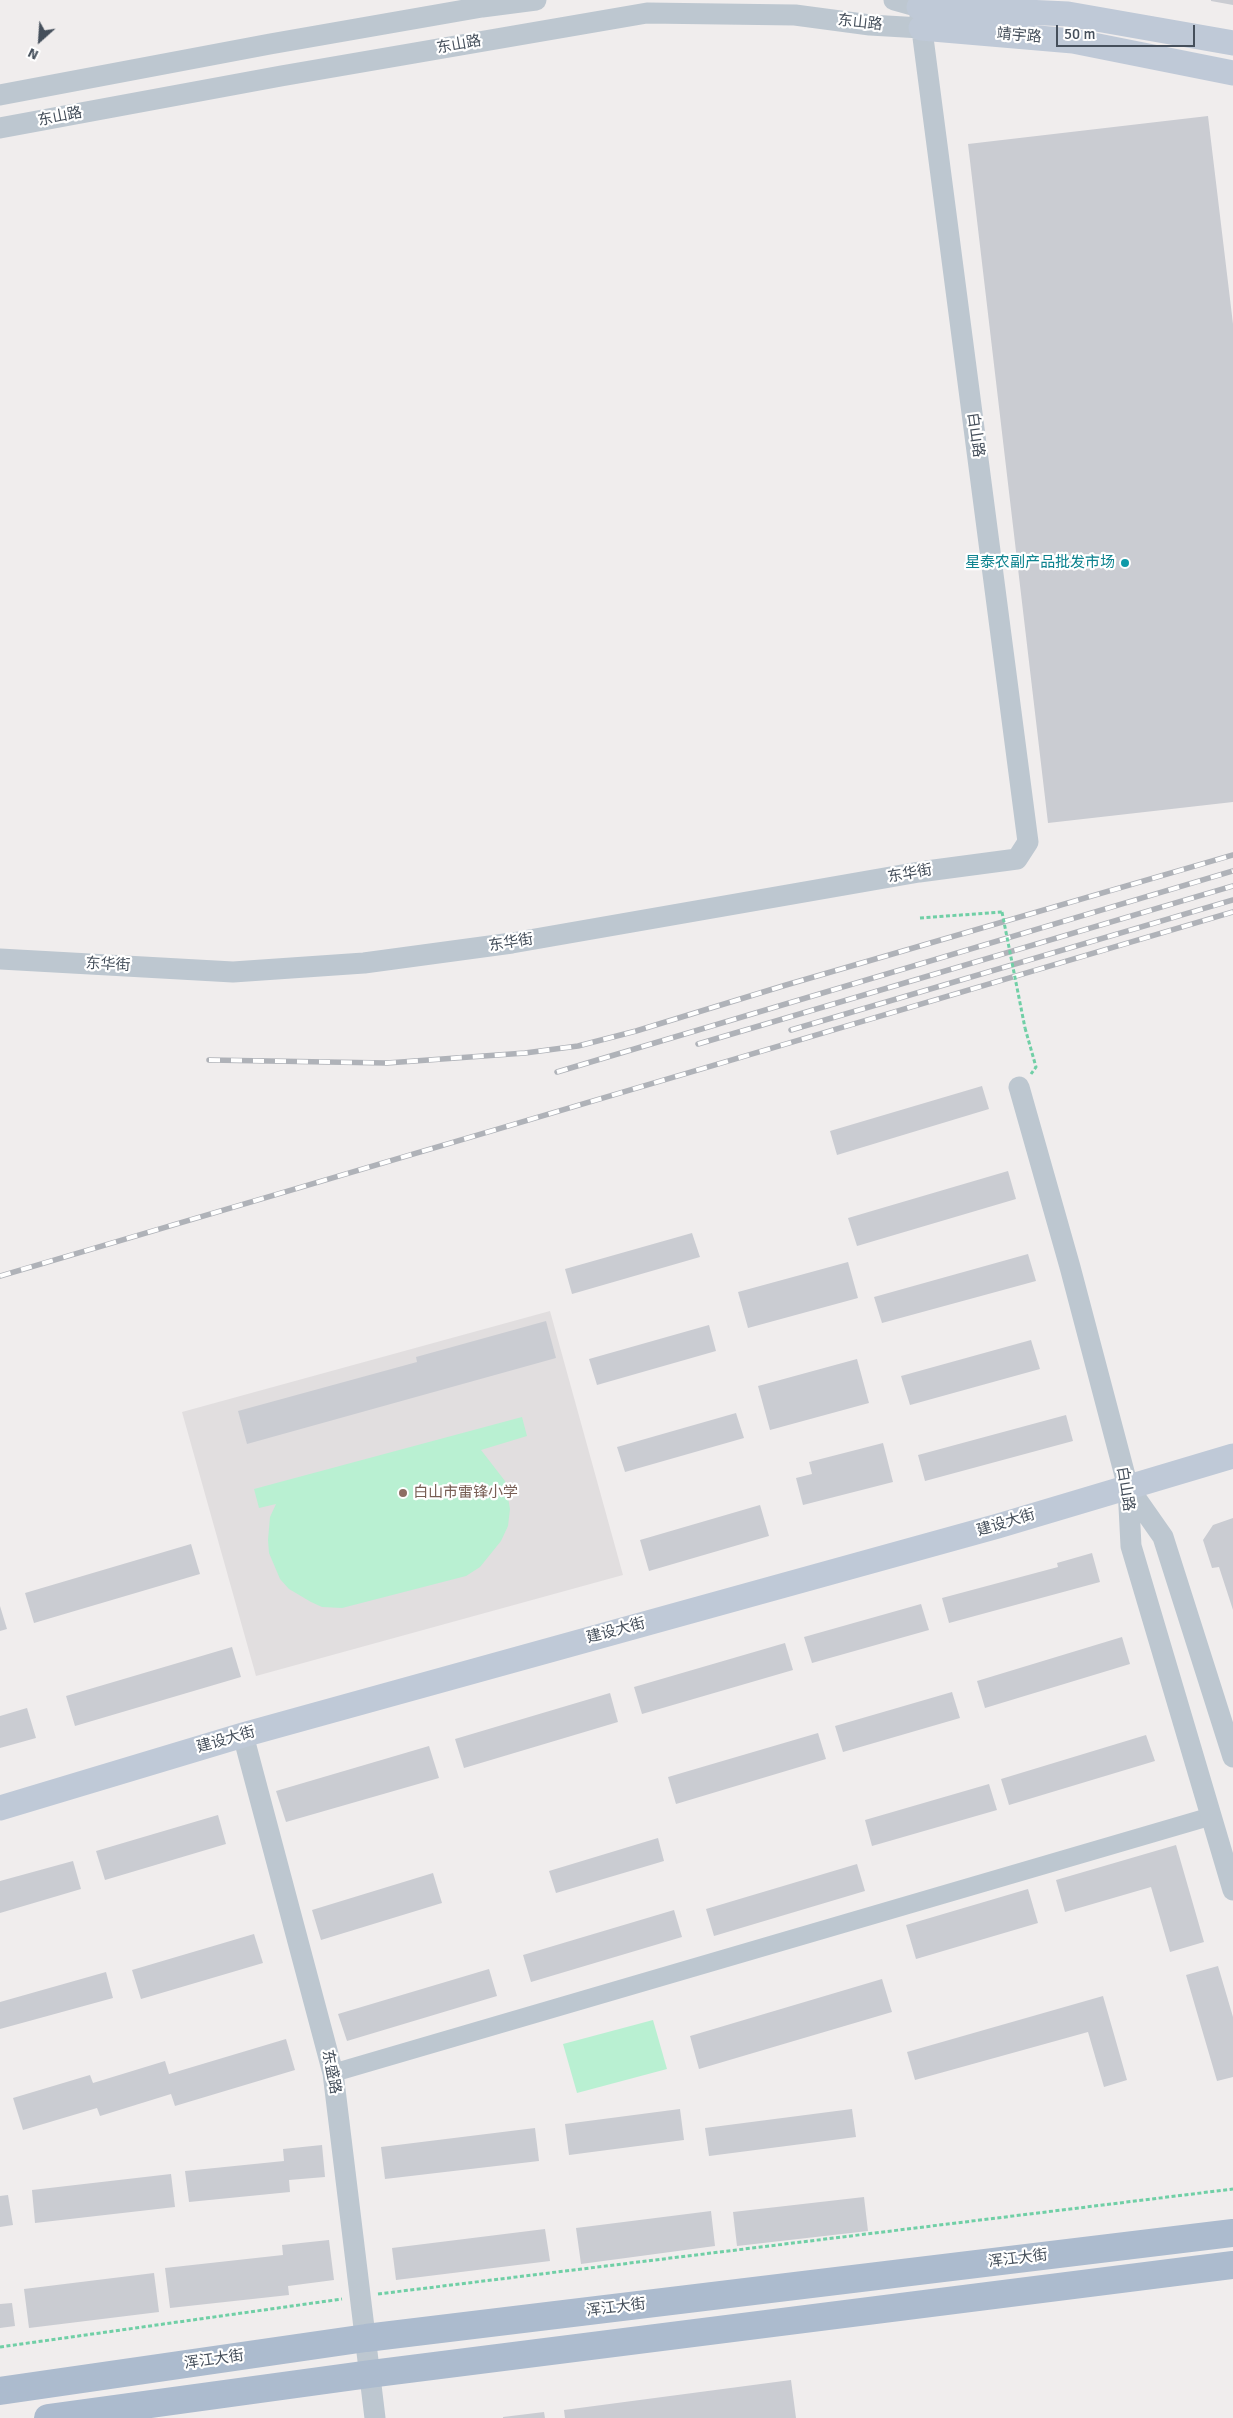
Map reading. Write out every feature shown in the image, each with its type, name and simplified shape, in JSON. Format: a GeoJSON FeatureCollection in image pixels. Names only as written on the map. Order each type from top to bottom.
{"type":"FeatureCollection","features":[{"type":"Feature","properties":{"kind":"main road","name":"靖宇路"},"geometry":{"type":"LineString","coordinates":[[920,17],[1068,14],[1233,43]]}},
{"type":"Feature","properties":{"kind":"main road","name":"靖宇路"},"geometry":{"type":"LineString","coordinates":[[920,17],[1073,40],[1233,73]]}},
{"type":"Feature","properties":{"kind":"main road","name":"建设大街"},"geometry":{"type":"LineString","coordinates":[[0,1808],[243,1734],[998,1526],[1233,1456]]}},
{"type":"Feature","properties":{"kind":"main road","name":"浑江大街"},"geometry":{"type":"LineString","coordinates":[[0,2391],[366,2338],[1233,2233]]}},
{"type":"Feature","properties":{"kind":"main road"},"geometry":{"type":"LineString","coordinates":[[48,2418],[370,2374],[1233,2265]]}},
{"type":"Feature","properties":{"kind":"street"},"geometry":{"type":"LineString","coordinates":[[0,95],[270,44],[482,7],[536,0]]}},
{"type":"Feature","properties":{"kind":"street","name":"东山路"},"geometry":{"type":"LineString","coordinates":[[894,0],[920,17]]}},
{"type":"Feature","properties":{"kind":"street","name":"东山路"},"geometry":{"type":"LineString","coordinates":[[0,128],[281,76],[647,12],[795,15],[870,25],[920,17]]}},
{"type":"Feature","properties":{"kind":"street","name":"白山路"},"geometry":{"type":"LineString","coordinates":[[920,17],[1028,842],[1016,859]]}},
{"type":"Feature","properties":{"kind":"street","name":"东华街"},"geometry":{"type":"LineString","coordinates":[[0,958],[233,972],[364,962],[512,944],[919,872],[1016,859]]}},
{"type":"Feature","properties":{"kind":"street","name":"白山路"},"geometry":{"type":"LineString","coordinates":[[1019,1087],[1070,1267],[1128,1487],[1131,1546],[1233,1890]]}},
{"type":"Feature","properties":{"kind":"street"},"geometry":{"type":"LineString","coordinates":[[1128,1487],[1163,1536],[1233,1757]]}},
{"type":"Feature","properties":{"kind":"street","name":"东盛路"},"geometry":{"type":"LineString","coordinates":[[243,1734],[333,2073],[375,2418]]}},
{"type":"Feature","properties":{"kind":"street"},"geometry":{"type":"LineString","coordinates":[[333,2073],[1212,1816]]}},
{"type":"Feature","properties":{"kind":"path"},"geometry":{"type":"LineString","coordinates":[[920,918],[1002,912],[1025,1028],[1036,1067],[1019,1087]]}},
{"type":"Feature","properties":{"kind":"path"},"geometry":{"type":"LineString","coordinates":[[0,2347],[360,2296],[1233,2189]]}},
{"type":"Feature","properties":{"kind":"shaded area","name":"白山市雷锋小学"},"geometry":{"type":"Polygon","coordinates":[[[550,1311],[623,1575],[256,1676],[182,1412],[550,1311]]]}},
{"type":"Feature","properties":{"kind":"green space"},"geometry":{"type":"Polygon","coordinates":[[[522,1417],[527,1436],[481,1450],[505,1481],[510,1509],[508,1526],[501,1541],[480,1567],[466,1576],[342,1608],[322,1607],[311,1602],[289,1589],[280,1579],[269,1553],[268,1540],[270,1517],[276,1504],[259,1508],[254,1489],[522,1417]]]}},
{"type":"Feature","properties":{"kind":"green space"},"geometry":{"type":"Polygon","coordinates":[[[653,2020],[667,2069],[577,2093],[563,2044],[653,2020]]]}},
{"type":"Feature","properties":{"kind":"building"},"geometry":{"type":"Polygon","coordinates":[[[1233,0],[1233,5],[1211,1],[1233,0]]]}},
{"type":"Feature","properties":{"kind":"building","name":"星泰农副产品批发市场"},"geometry":{"type":"Polygon","coordinates":[[[1208,116],[1233,324],[1233,802],[1048,823],[968,144],[1208,116]]]}},
{"type":"Feature","properties":{"kind":"building"},"geometry":{"type":"Polygon","coordinates":[[[982,1086],[989,1109],[837,1155],[830,1131],[982,1086]]]}},
{"type":"Feature","properties":{"kind":"building"},"geometry":{"type":"Polygon","coordinates":[[[1008,1171],[1016,1199],[857,1246],[848,1218],[1008,1171]]]}},
{"type":"Feature","properties":{"kind":"building"},"geometry":{"type":"Polygon","coordinates":[[[692,1233],[700,1257],[572,1294],[565,1269],[692,1233]]]}},
{"type":"Feature","properties":{"kind":"building"},"geometry":{"type":"Polygon","coordinates":[[[1028,1254],[1036,1281],[882,1323],[874,1297],[1028,1254]]]}},
{"type":"Feature","properties":{"kind":"building"},"geometry":{"type":"Polygon","coordinates":[[[848,1262],[858,1298],[748,1328],[738,1292],[848,1262]]]}},
{"type":"Feature","properties":{"kind":"building"},"geometry":{"type":"Polygon","coordinates":[[[546,1321],[556,1358],[247,1444],[238,1411],[417,1362],[416,1357],[546,1321]]]}},
{"type":"Feature","properties":{"kind":"building"},"geometry":{"type":"Polygon","coordinates":[[[709,1325],[716,1351],[597,1385],[589,1359],[709,1325]]]}},
{"type":"Feature","properties":{"kind":"building"},"geometry":{"type":"Polygon","coordinates":[[[1031,1340],[1040,1369],[910,1405],[901,1376],[1031,1340]]]}},
{"type":"Feature","properties":{"kind":"building"},"geometry":{"type":"Polygon","coordinates":[[[857,1359],[869,1403],[770,1430],[758,1386],[857,1359]]]}},
{"type":"Feature","properties":{"kind":"building"},"geometry":{"type":"Polygon","coordinates":[[[736,1413],[744,1438],[625,1472],[617,1447],[736,1413]]]}},
{"type":"Feature","properties":{"kind":"building"},"geometry":{"type":"Polygon","coordinates":[[[1066,1415],[1073,1441],[925,1481],[918,1455],[1066,1415]]]}},
{"type":"Feature","properties":{"kind":"building"},"geometry":{"type":"Polygon","coordinates":[[[883,1443],[893,1482],[803,1505],[796,1478],[812,1474],[809,1462],[883,1443]]]}},
{"type":"Feature","properties":{"kind":"building"},"geometry":{"type":"Polygon","coordinates":[[[760,1505],[769,1536],[649,1571],[640,1540],[760,1505]]]}},
{"type":"Feature","properties":{"kind":"building"},"geometry":{"type":"Polygon","coordinates":[[[1233,1518],[1233,1610],[1219,1567],[1212,1568],[1203,1540],[1213,1525],[1233,1518]]]}},
{"type":"Feature","properties":{"kind":"building"},"geometry":{"type":"Polygon","coordinates":[[[191,1544],[200,1574],[34,1623],[25,1593],[191,1544]]]}},
{"type":"Feature","properties":{"kind":"building"},"geometry":{"type":"Polygon","coordinates":[[[1092,1553],[1100,1582],[949,1623],[942,1598],[1058,1567],[1057,1563],[1092,1553]]]}},
{"type":"Feature","properties":{"kind":"building"},"geometry":{"type":"Polygon","coordinates":[[[921,1604],[929,1630],[812,1663],[804,1637],[921,1604]]]}},
{"type":"Feature","properties":{"kind":"building"},"geometry":{"type":"Polygon","coordinates":[[[0,1606],[7,1629],[0,1631],[0,1606]]]}},
{"type":"Feature","properties":{"kind":"building"},"geometry":{"type":"Polygon","coordinates":[[[1122,1637],[1130,1664],[985,1708],[977,1681],[1122,1637]]]}},
{"type":"Feature","properties":{"kind":"building"},"geometry":{"type":"Polygon","coordinates":[[[785,1643],[793,1670],[642,1714],[634,1687],[785,1643]]]}},
{"type":"Feature","properties":{"kind":"building"},"geometry":{"type":"Polygon","coordinates":[[[232,1647],[241,1677],[75,1726],[66,1696],[232,1647]]]}},
{"type":"Feature","properties":{"kind":"building"},"geometry":{"type":"Polygon","coordinates":[[[952,1692],[960,1718],[843,1752],[835,1726],[952,1692]]]}},
{"type":"Feature","properties":{"kind":"building"},"geometry":{"type":"Polygon","coordinates":[[[610,1693],[618,1722],[464,1768],[455,1739],[610,1693]]]}},
{"type":"Feature","properties":{"kind":"building"},"geometry":{"type":"Polygon","coordinates":[[[27,1708],[36,1738],[0,1748],[0,1716],[27,1708]]]}},
{"type":"Feature","properties":{"kind":"building"},"geometry":{"type":"Polygon","coordinates":[[[818,1733],[826,1759],[676,1804],[668,1777],[818,1733]]]}},
{"type":"Feature","properties":{"kind":"building"},"geometry":{"type":"Polygon","coordinates":[[[1146,1735],[1155,1761],[1009,1805],[1001,1779],[1146,1735]]]}},
{"type":"Feature","properties":{"kind":"building"},"geometry":{"type":"Polygon","coordinates":[[[429,1746],[439,1778],[286,1822],[276,1791],[429,1746]]]}},
{"type":"Feature","properties":{"kind":"building"},"geometry":{"type":"Polygon","coordinates":[[[989,1784],[997,1810],[872,1846],[865,1820],[989,1784]]]}},
{"type":"Feature","properties":{"kind":"building"},"geometry":{"type":"Polygon","coordinates":[[[218,1815],[226,1844],[105,1880],[96,1851],[218,1815]]]}},
{"type":"Feature","properties":{"kind":"building"},"geometry":{"type":"Polygon","coordinates":[[[658,1838],[664,1861],[556,1893],[549,1871],[658,1838]]]}},
{"type":"Feature","properties":{"kind":"building"},"geometry":{"type":"Polygon","coordinates":[[[1176,1845],[1204,1942],[1170,1952],[1151,1887],[1065,1912],[1056,1880],[1176,1845]]]}},
{"type":"Feature","properties":{"kind":"building"},"geometry":{"type":"Polygon","coordinates":[[[73,1861],[81,1889],[0,1913],[0,1881],[73,1861]]]}},
{"type":"Feature","properties":{"kind":"building"},"geometry":{"type":"Polygon","coordinates":[[[857,1864],[865,1891],[714,1936],[706,1909],[857,1864]]]}},
{"type":"Feature","properties":{"kind":"building"},"geometry":{"type":"Polygon","coordinates":[[[433,1873],[442,1903],[321,1940],[312,1910],[433,1873]]]}},
{"type":"Feature","properties":{"kind":"building"},"geometry":{"type":"Polygon","coordinates":[[[1028,1889],[1038,1923],[916,1959],[906,1925],[1028,1889]]]}},
{"type":"Feature","properties":{"kind":"building"},"geometry":{"type":"Polygon","coordinates":[[[674,1910],[682,1937],[531,1982],[523,1955],[674,1910]]]}},
{"type":"Feature","properties":{"kind":"building"},"geometry":{"type":"Polygon","coordinates":[[[254,1934],[263,1963],[141,1999],[132,1970],[254,1934]]]}},
{"type":"Feature","properties":{"kind":"building"},"geometry":{"type":"Polygon","coordinates":[[[1218,1966],[1233,2017],[1233,2077],[1217,2081],[1186,1975],[1218,1966]]]}},
{"type":"Feature","properties":{"kind":"building"},"geometry":{"type":"Polygon","coordinates":[[[489,1969],[497,1996],[347,2041],[338,2014],[489,1969]]]}},
{"type":"Feature","properties":{"kind":"building"},"geometry":{"type":"Polygon","coordinates":[[[106,1972],[113,1998],[0,2029],[0,2002],[106,1972]]]}},
{"type":"Feature","properties":{"kind":"building"},"geometry":{"type":"Polygon","coordinates":[[[882,1979],[892,2012],[699,2069],[690,2036],[882,1979]]]}},
{"type":"Feature","properties":{"kind":"building"},"geometry":{"type":"Polygon","coordinates":[[[1103,1996],[1127,2080],[1104,2087],[1088,2032],[915,2080],[907,2052],[1103,1996]]]}},
{"type":"Feature","properties":{"kind":"building"},"geometry":{"type":"Polygon","coordinates":[[[286,2039],[295,2070],[175,2106],[171,2094],[100,2116],[97,2108],[23,2130],[13,2098],[90,2075],[93,2083],[165,2061],[169,2074],[286,2039]]]}},
{"type":"Feature","properties":{"kind":"building"},"geometry":{"type":"Polygon","coordinates":[[[680,2109],[684,2140],[569,2155],[565,2124],[680,2109]]]}},
{"type":"Feature","properties":{"kind":"building"},"geometry":{"type":"Polygon","coordinates":[[[852,2109],[856,2137],[709,2156],[705,2128],[852,2109]]]}},
{"type":"Feature","properties":{"kind":"building"},"geometry":{"type":"Polygon","coordinates":[[[535,2128],[539,2161],[385,2179],[381,2147],[535,2128]]]}},
{"type":"Feature","properties":{"kind":"building"},"geometry":{"type":"Polygon","coordinates":[[[322,2145],[325,2177],[289,2180],[290,2192],[189,2202],[185,2171],[284,2161],[283,2149],[322,2145]]]}},
{"type":"Feature","properties":{"kind":"building"},"geometry":{"type":"Polygon","coordinates":[[[171,2174],[175,2207],[35,2223],[32,2190],[171,2174]]]}},
{"type":"Feature","properties":{"kind":"building"},"geometry":{"type":"Polygon","coordinates":[[[8,2195],[13,2225],[0,2227],[0,2196],[8,2195]]]}},
{"type":"Feature","properties":{"kind":"building"},"geometry":{"type":"Polygon","coordinates":[[[864,2197],[868,2231],[737,2246],[733,2212],[864,2197]]]}},
{"type":"Feature","properties":{"kind":"building"},"geometry":{"type":"Polygon","coordinates":[[[711,2211],[715,2246],[581,2264],[576,2228],[711,2211]]]}},
{"type":"Feature","properties":{"kind":"building"},"geometry":{"type":"Polygon","coordinates":[[[545,2229],[550,2261],[396,2280],[392,2248],[545,2229]]]}},
{"type":"Feature","properties":{"kind":"building"},"geometry":{"type":"Polygon","coordinates":[[[329,2240],[334,2280],[288,2286],[289,2295],[170,2308],[165,2268],[283,2255],[282,2245],[329,2240]]]}},
{"type":"Feature","properties":{"kind":"building"},"geometry":{"type":"Polygon","coordinates":[[[154,2273],[159,2312],[29,2328],[24,2289],[154,2273]]]}},
{"type":"Feature","properties":{"kind":"building"},"geometry":{"type":"Polygon","coordinates":[[[12,2303],[15,2326],[0,2328],[0,2304],[12,2303]]]}},
{"type":"Feature","properties":{"kind":"building"},"geometry":{"type":"Polygon","coordinates":[[[791,2380],[796,2418],[565,2418],[564,2410],[791,2380]]]}},
{"type":"Feature","properties":{"kind":"building"},"geometry":{"type":"Polygon","coordinates":[[[544,2412],[545,2418],[503,2418],[503,2417],[544,2412]]]}},
{"type":"Feature","properties":{"kind":"railway"},"geometry":{"type":"LineString","coordinates":[[209,1060],[387,1063],[525,1053],[578,1046],[636,1031],[786,985],[1233,855]]}},
{"type":"Feature","properties":{"kind":"railway"},"geometry":{"type":"LineString","coordinates":[[557,1072],[1233,871]]}},
{"type":"Feature","properties":{"kind":"railway"},"geometry":{"type":"LineString","coordinates":[[698,1044],[1233,886]]}},
{"type":"Feature","properties":{"kind":"railway"},"geometry":{"type":"LineString","coordinates":[[791,1030],[1233,900]]}},
{"type":"Feature","properties":{"kind":"railway"},"geometry":{"type":"LineString","coordinates":[[0,1276],[1233,912]]}},
{"type":"Feature","properties":{"kind":"place","name":"星泰农副产品批发市场"},"geometry":{"type":"Point","coordinates":[1125,563]}},
{"type":"Feature","properties":{"kind":"place","name":"白山市雷锋小学"},"geometry":{"type":"Point","coordinates":[403,1493]}}]}
